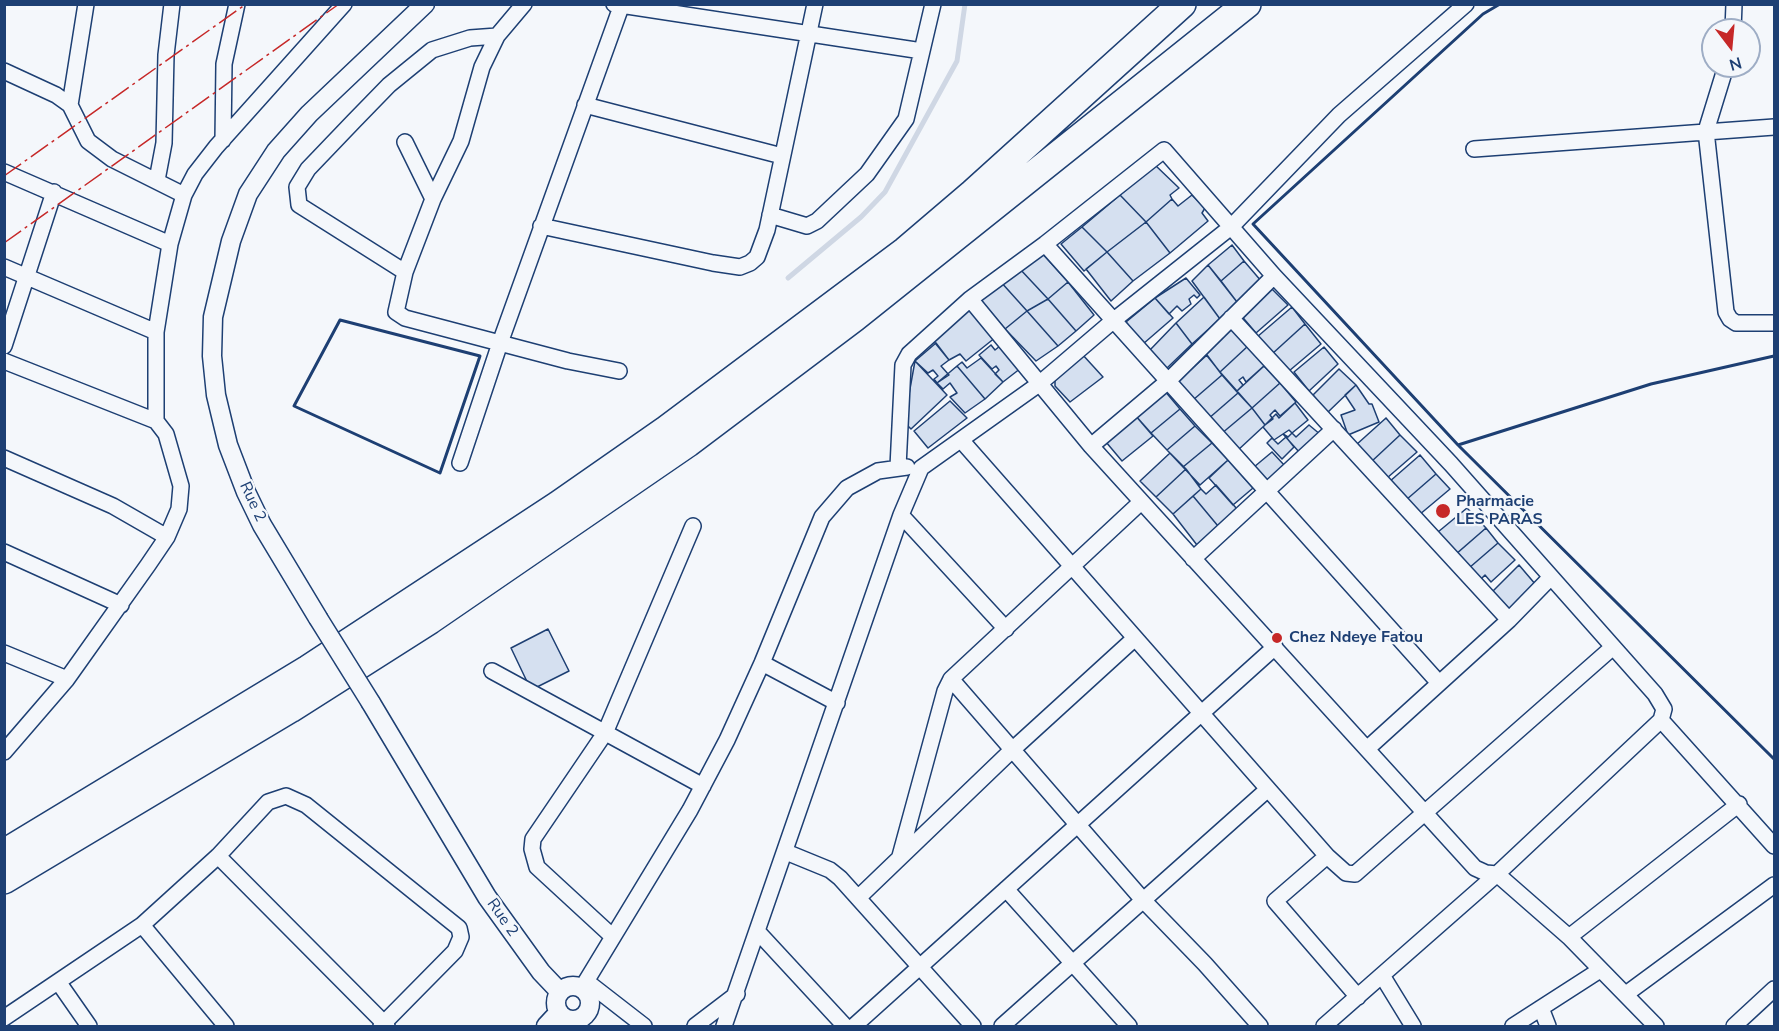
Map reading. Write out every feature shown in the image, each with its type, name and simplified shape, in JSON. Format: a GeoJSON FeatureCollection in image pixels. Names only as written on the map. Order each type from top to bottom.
{"type":"FeatureCollection","features":[{"type":"Feature","properties":{"kind":"highway"},"geometry":{"type":"LineString","coordinates":[[4,853],[308,669],[548,511],[667,429],[905,251],[973,193],[1182,4]]}},
{"type":"Feature","properties":{"kind":"highway"},"geometry":{"type":"LineString","coordinates":[[4,880],[290,709],[420,627],[688,443],[882,296],[1247,4]]}},
{"type":"Feature","properties":{"kind":"street"},"geometry":{"type":"LineString","coordinates":[[70,105],[86,4]]}},
{"type":"Feature","properties":{"kind":"street"},"geometry":{"type":"LineString","coordinates":[[157,180],[164,143],[166,55],[172,4]]}},
{"type":"Feature","properties":{"kind":"street"},"geometry":{"type":"LineString","coordinates":[[223,140],[224,64],[237,4]]}},
{"type":"Feature","properties":{"kind":"street"},"geometry":{"type":"LineString","coordinates":[[156,421],[156,332],[170,244],[184,195],[195,174],[223,140],[344,4]]}},
{"type":"Feature","properties":{"kind":"street","name":"Rue 2"},"geometry":{"type":"LineString","coordinates":[[425,4],[309,114],[276,151],[248,194],[231,241],[213,317],[212,356],[215,385],[228,445],[246,492],[262,525],[487,897],[541,972],[560,992]]}},
{"type":"Feature","properties":{"kind":"street"},"geometry":{"type":"LineString","coordinates":[[524,4],[497,36],[482,67],[461,141],[433,199],[405,272],[396,307],[399,316],[568,361],[620,371]]}},
{"type":"Feature","properties":{"kind":"street"},"geometry":{"type":"LineString","coordinates":[[541,226],[740,267],[757,257],[770,215],[815,4]]}},
{"type":"Feature","properties":{"kind":"street"},"geometry":{"type":"LineString","coordinates":[[770,215],[807,226],[817,222],[867,174],[906,119],[912,105],[933,4]]}},
{"type":"Feature","properties":{"kind":"street"},"geometry":{"type":"LineString","coordinates":[[724,1026],[901,515],[921,468],[1039,384],[1114,320],[1231,227],[1339,115],[1466,4]]}},
{"type":"Feature","properties":{"kind":"street"},"geometry":{"type":"LineString","coordinates":[[460,463],[619,5],[922,51]]}},
{"type":"Feature","properties":{"kind":"street"},"geometry":{"type":"LineString","coordinates":[[405,272],[299,206],[297,187],[308,169],[353,122],[389,86],[432,50],[470,38],[497,36]]}},
{"type":"Feature","properties":{"kind":"street"},"geometry":{"type":"LineString","coordinates":[[4,71],[56,95],[70,105],[88,141],[112,159],[184,195]]}},
{"type":"Feature","properties":{"kind":"street"},"geometry":{"type":"LineString","coordinates":[[1722,78],[1706,132],[1726,312],[1736,323],[1774,323]]}},
{"type":"Feature","properties":{"kind":"street"},"geometry":{"type":"LineString","coordinates":[[585,105],[782,156]]}},
{"type":"Feature","properties":{"kind":"street"},"geometry":{"type":"LineString","coordinates":[[1474,149],[1774,127]]}},
{"type":"Feature","properties":{"kind":"street"},"geometry":{"type":"LineString","coordinates":[[405,142],[433,199]]}},
{"type":"Feature","properties":{"kind":"street"},"geometry":{"type":"LineString","coordinates":[[898,467],[905,360],[970,299],[1045,244],[1164,150],[1274,276],[1452,464],[1550,578],[1655,694],[1664,709],[1661,720],[1497,874],[1383,977],[1324,1026]]}},
{"type":"Feature","properties":{"kind":"street"},"geometry":{"type":"LineString","coordinates":[[4,172],[170,244]]}},
{"type":"Feature","properties":{"kind":"street"},"geometry":{"type":"LineString","coordinates":[[4,346],[54,192]]}},
{"type":"Feature","properties":{"kind":"street"},"geometry":{"type":"LineString","coordinates":[[1045,244],[1264,491],[1439,683]]}},
{"type":"Feature","properties":{"kind":"street"},"geometry":{"type":"LineString","coordinates":[[4,267],[156,332]]}},
{"type":"Feature","properties":{"kind":"street"},"geometry":{"type":"LineString","coordinates":[[1091,446],[1167,382],[1274,276]]}},
{"type":"Feature","properties":{"kind":"street"},"geometry":{"type":"LineString","coordinates":[[970,299],[1091,446],[1475,868],[1486,873],[1497,874],[1569,937],[1656,1026]]}},
{"type":"Feature","properties":{"kind":"street"},"geometry":{"type":"LineString","coordinates":[[1231,318],[1509,620]]}},
{"type":"Feature","properties":{"kind":"street"},"geometry":{"type":"LineString","coordinates":[[4,361],[156,421],[166,434],[181,486],[179,509],[166,537],[67,679],[7,747]]}},
{"type":"Feature","properties":{"kind":"street"},"geometry":{"type":"LineString","coordinates":[[1193,559],[1264,491],[1334,429]]}},
{"type":"Feature","properties":{"kind":"street"},"geometry":{"type":"LineString","coordinates":[[961,440],[1327,856],[1346,873],[1355,874],[1613,647]]}},
{"type":"Feature","properties":{"kind":"street"},"geometry":{"type":"LineString","coordinates":[[4,458],[113,506],[166,537]]}},
{"type":"Feature","properties":{"kind":"street"},"geometry":{"type":"LineString","coordinates":[[584,984],[702,786],[762,663],[822,516],[847,488],[878,471],[898,467],[921,468]]}},
{"type":"Feature","properties":{"kind":"street"},"geometry":{"type":"LineString","coordinates":[[900,856],[945,691],[951,679],[1141,502]]}},
{"type":"Feature","properties":{"kind":"street"},"geometry":{"type":"LineString","coordinates":[[901,515],[1006,628]]}},
{"type":"Feature","properties":{"kind":"street"},"geometry":{"type":"LineString","coordinates":[[613,937],[537,867],[532,849],[533,839],[605,733],[693,526]]}},
{"type":"Feature","properties":{"kind":"street"},"geometry":{"type":"LineString","coordinates":[[4,552],[120,605]]}},
{"type":"Feature","properties":{"kind":"street"},"geometry":{"type":"LineString","coordinates":[[1368,748],[1509,620],[1550,578]]}},
{"type":"Feature","properties":{"kind":"street"},"geometry":{"type":"LineString","coordinates":[[859,897],[1011,751],[1135,638]]}},
{"type":"Feature","properties":{"kind":"street"},"geometry":{"type":"LineString","coordinates":[[854,1026],[1275,647]]}},
{"type":"Feature","properties":{"kind":"street"},"geometry":{"type":"LineString","coordinates":[[4,653],[67,679]]}},
{"type":"Feature","properties":{"kind":"street"},"geometry":{"type":"LineString","coordinates":[[762,663],[837,703]]}},
{"type":"Feature","properties":{"kind":"street"},"geometry":{"type":"LineString","coordinates":[[492,671],[702,786]]}},
{"type":"Feature","properties":{"kind":"street"},"geometry":{"type":"LineString","coordinates":[[951,679],[1077,826],[1143,900],[1206,964],[1260,1026]]}},
{"type":"Feature","properties":{"kind":"street"},"geometry":{"type":"LineString","coordinates":[[1661,720],[1739,804],[1774,846]]}},
{"type":"Feature","properties":{"kind":"street"},"geometry":{"type":"LineString","coordinates":[[1002,1026],[1268,789]]}},
{"type":"Feature","properties":{"kind":"street"},"geometry":{"type":"LineString","coordinates":[[4,1018],[142,925],[218,856],[268,802],[286,796],[295,798],[459,928],[461,937],[455,951],[384,1026],[218,856]]}},
{"type":"Feature","properties":{"kind":"street"},"geometry":{"type":"LineString","coordinates":[[1569,937],[1739,804]]}},
{"type":"Feature","properties":{"kind":"street"},"geometry":{"type":"LineString","coordinates":[[786,852],[830,870],[859,897],[973,1026]]}},
{"type":"Feature","properties":{"kind":"street"},"geometry":{"type":"LineString","coordinates":[[1327,856],[1275,901],[1358,997]]}},
{"type":"Feature","properties":{"kind":"street"},"geometry":{"type":"LineString","coordinates":[[1626,994],[1774,885]]}},
{"type":"Feature","properties":{"kind":"street"},"geometry":{"type":"LineString","coordinates":[[1006,889],[1129,1026]]}},
{"type":"Feature","properties":{"kind":"street"},"geometry":{"type":"LineString","coordinates":[[142,925],[226,1026]]}},
{"type":"Feature","properties":{"kind":"street"},"geometry":{"type":"LineString","coordinates":[[758,932],[845,1026]]}},
{"type":"Feature","properties":{"kind":"street"},"geometry":{"type":"LineString","coordinates":[[1513,1026],[1600,970]]}},
{"type":"Feature","properties":{"kind":"street"},"geometry":{"type":"LineString","coordinates":[[1383,977],[1413,1026]]}},
{"type":"Feature","properties":{"kind":"street"},"geometry":{"type":"LineString","coordinates":[[59,983],[89,1026]]}},
{"type":"Feature","properties":{"kind":"street"},"geometry":{"type":"LineString","coordinates":[[584,984],[590,1001],[588,1021],[573,1019],[559,1012],[556,1000],[560,992],[584,984],[645,1026]]}},
{"type":"Feature","properties":{"kind":"street"},"geometry":{"type":"LineString","coordinates":[[1734,1026],[1774,989]]}},
{"type":"Feature","properties":{"kind":"street"},"geometry":{"type":"LineString","coordinates":[[695,1026],[736,994]]}},
{"type":"Feature","properties":{"kind":"street"},"geometry":{"type":"LineString","coordinates":[[1541,1008],[1548,1026]]}},
{"type":"Feature","properties":{"kind":"street"},"geometry":{"type":"LineString","coordinates":[[546,1026],[559,1012]]}},
{"type":"Feature","properties":{"kind":"building"},"geometry":{"type":"Polygon","coordinates":[[[1155,165],[1179,188],[1170,195],[1172,199],[1146,222],[1120,195],[1155,165]]]}},
{"type":"Feature","properties":{"kind":"building"},"geometry":{"type":"Polygon","coordinates":[[[1120,195],[1146,222],[1107,252],[1082,227],[1120,195]]]}},
{"type":"Feature","properties":{"kind":"building"},"geometry":{"type":"Polygon","coordinates":[[[1192,195],[1205,208],[1202,213],[1208,221],[1170,253],[1146,222],[1172,199],[1178,206],[1192,195]]]}},
{"type":"Feature","properties":{"kind":"building"},"geometry":{"type":"Polygon","coordinates":[[[1146,222],[1170,253],[1133,281],[1107,252],[1146,222]]]}},
{"type":"Feature","properties":{"kind":"building"},"geometry":{"type":"Polygon","coordinates":[[[1082,227],[1107,252],[1084,271],[1061,244],[1082,227]]]}},
{"type":"Feature","properties":{"kind":"building"},"geometry":{"type":"Polygon","coordinates":[[[1232,245],[1244,261],[1221,281],[1208,265],[1232,245]]]}},
{"type":"Feature","properties":{"kind":"building"},"geometry":{"type":"Polygon","coordinates":[[[1041,252],[1068,282],[1048,299],[1019,268],[1041,252]]]}},
{"type":"Feature","properties":{"kind":"building"},"geometry":{"type":"Polygon","coordinates":[[[1107,252],[1133,281],[1111,301],[1086,269],[1107,252]]]}},
{"type":"Feature","properties":{"kind":"building"},"geometry":{"type":"Polygon","coordinates":[[[1244,261],[1262,282],[1237,302],[1221,281],[1244,261]]]}},
{"type":"Feature","properties":{"kind":"building"},"geometry":{"type":"Polygon","coordinates":[[[1208,265],[1237,302],[1220,319],[1192,281],[1208,265]]]}},
{"type":"Feature","properties":{"kind":"building"},"geometry":{"type":"Polygon","coordinates":[[[1019,268],[1048,299],[1027,311],[1000,281],[1019,268]]]}},
{"type":"Feature","properties":{"kind":"building"},"geometry":{"type":"Polygon","coordinates":[[[1186,278],[1200,295],[1197,298],[1194,295],[1189,299],[1191,304],[1182,311],[1177,306],[1169,314],[1155,298],[1186,278]]]}},
{"type":"Feature","properties":{"kind":"building"},"geometry":{"type":"Polygon","coordinates":[[[1000,281],[1027,311],[1005,329],[979,298],[1000,281]]]}},
{"type":"Feature","properties":{"kind":"building"},"geometry":{"type":"Polygon","coordinates":[[[1068,282],[1094,315],[1076,331],[1048,299],[1068,282]]]}},
{"type":"Feature","properties":{"kind":"building"},"geometry":{"type":"Polygon","coordinates":[[[1269,286],[1288,305],[1256,333],[1239,313],[1269,286]]]}},
{"type":"Feature","properties":{"kind":"building"},"geometry":{"type":"Polygon","coordinates":[[[1204,297],[1220,319],[1192,344],[1176,323],[1204,297]]]}},
{"type":"Feature","properties":{"kind":"building"},"geometry":{"type":"Polygon","coordinates":[[[1155,298],[1173,318],[1143,344],[1126,322],[1155,298]]]}},
{"type":"Feature","properties":{"kind":"building"},"geometry":{"type":"Polygon","coordinates":[[[1048,299],[1076,331],[1058,346],[1027,311],[1048,299]]]}},
{"type":"Feature","properties":{"kind":"building"},"geometry":{"type":"Polygon","coordinates":[[[969,307],[996,337],[966,361],[960,354],[949,360],[931,338],[969,307]]]}},
{"type":"Feature","properties":{"kind":"building"},"geometry":{"type":"Polygon","coordinates":[[[1292,307],[1305,324],[1272,354],[1257,337],[1292,307]]]}},
{"type":"Feature","properties":{"kind":"building"},"geometry":{"type":"Polygon","coordinates":[[[1027,311],[1058,346],[1036,361],[1005,329],[1027,311]]]}},
{"type":"Feature","properties":{"kind":"building"},"geometry":{"type":"Polygon","coordinates":[[[1176,323],[1192,344],[1166,369],[1149,351],[1176,323]]]}},
{"type":"Feature","properties":{"kind":"building"},"geometry":{"type":"Polygon","coordinates":[[[1305,324],[1321,344],[1289,371],[1272,354],[1305,324]]]}},
{"type":"Feature","properties":{"kind":"building"},"geometry":{"type":"Polygon","coordinates":[[[1232,327],[1248,346],[1220,372],[1204,352],[1232,327]]]}},
{"type":"Feature","properties":{"kind":"building"},"geometry":{"type":"Polygon","coordinates":[[[936,343],[949,360],[941,366],[949,375],[937,383],[934,379],[938,376],[933,370],[928,373],[915,361],[936,343]]]}},
{"type":"Feature","properties":{"kind":"building"},"geometry":{"type":"Polygon","coordinates":[[[991,345],[995,350],[1000,346],[1021,368],[1003,382],[995,374],[999,370],[996,366],[992,369],[979,355],[991,345]]]}},
{"type":"Feature","properties":{"kind":"building"},"geometry":{"type":"Polygon","coordinates":[[[1248,346],[1266,364],[1246,382],[1243,377],[1239,380],[1243,385],[1237,391],[1220,372],[1248,346]]]}},
{"type":"Feature","properties":{"kind":"building"},"geometry":{"type":"Polygon","coordinates":[[[1324,347],[1338,364],[1309,391],[1294,372],[1324,347]]]}},
{"type":"Feature","properties":{"kind":"building"},"geometry":{"type":"Polygon","coordinates":[[[1082,354],[1103,377],[1070,402],[1055,386],[1055,378],[1082,354]]]}},
{"type":"Feature","properties":{"kind":"building"},"geometry":{"type":"Polygon","coordinates":[[[1207,355],[1222,375],[1193,400],[1178,381],[1207,355]]]}},
{"type":"Feature","properties":{"kind":"building"},"geometry":{"type":"Polygon","coordinates":[[[981,358],[1003,382],[985,399],[957,366],[962,362],[967,368],[981,358]]]}},
{"type":"Feature","properties":{"kind":"building"},"geometry":{"type":"Polygon","coordinates":[[[915,361],[947,395],[911,429],[904,422],[915,361]]]}},
{"type":"Feature","properties":{"kind":"building"},"geometry":{"type":"Polygon","coordinates":[[[957,366],[985,399],[965,413],[950,397],[957,393],[950,383],[943,389],[937,383],[957,366]]]}},
{"type":"Feature","properties":{"kind":"building"},"geometry":{"type":"Polygon","coordinates":[[[1264,366],[1280,383],[1252,408],[1237,391],[1264,366]]]}},
{"type":"Feature","properties":{"kind":"building"},"geometry":{"type":"Polygon","coordinates":[[[1339,369],[1356,385],[1327,413],[1313,395],[1339,369]]]}},
{"type":"Feature","properties":{"kind":"building"},"geometry":{"type":"Polygon","coordinates":[[[1222,375],[1238,393],[1208,419],[1193,400],[1222,375]]]}},
{"type":"Feature","properties":{"kind":"building"},"geometry":{"type":"Polygon","coordinates":[[[1280,383],[1296,402],[1280,416],[1275,410],[1270,415],[1273,419],[1265,425],[1252,408],[1280,383]]]}},
{"type":"Feature","properties":{"kind":"building"},"geometry":{"type":"Polygon","coordinates":[[[1356,385],[1369,404],[1372,404],[1379,422],[1348,435],[1341,415],[1355,410],[1345,395],[1356,385]]]}},
{"type":"Feature","properties":{"kind":"building"},"geometry":{"type":"Polygon","coordinates":[[[1164,390],[1180,409],[1151,433],[1135,415],[1164,390]]]}},
{"type":"Feature","properties":{"kind":"building"},"geometry":{"type":"Polygon","coordinates":[[[1238,393],[1252,408],[1221,434],[1208,419],[1238,393]]]}},
{"type":"Feature","properties":{"kind":"building"},"geometry":{"type":"Polygon","coordinates":[[[950,401],[967,418],[928,448],[914,431],[950,401]]]}},
{"type":"Feature","properties":{"kind":"building"},"geometry":{"type":"Polygon","coordinates":[[[1295,403],[1308,420],[1292,433],[1289,430],[1274,440],[1263,427],[1276,414],[1279,418],[1295,403]]]}},
{"type":"Feature","properties":{"kind":"building"},"geometry":{"type":"Polygon","coordinates":[[[1252,408],[1265,425],[1237,451],[1221,434],[1252,408]]]}},
{"type":"Feature","properties":{"kind":"building"},"geometry":{"type":"Polygon","coordinates":[[[1180,409],[1195,426],[1167,450],[1151,433],[1180,409]]]}},
{"type":"Feature","properties":{"kind":"building"},"geometry":{"type":"Polygon","coordinates":[[[1135,415],[1153,436],[1122,461],[1106,442],[1135,415]]]}},
{"type":"Feature","properties":{"kind":"building"},"geometry":{"type":"Polygon","coordinates":[[[1386,418],[1400,435],[1371,462],[1356,445],[1386,418]]]}},
{"type":"Feature","properties":{"kind":"building"},"geometry":{"type":"Polygon","coordinates":[[[1309,425],[1321,435],[1300,453],[1283,434],[1288,437],[1292,433],[1296,437],[1309,425]]]}},
{"type":"Feature","properties":{"kind":"building"},"geometry":{"type":"Polygon","coordinates":[[[1195,426],[1212,443],[1183,467],[1167,450],[1195,426]]]}},
{"type":"Feature","properties":{"kind":"building"},"geometry":{"type":"Polygon","coordinates":[[[1400,435],[1417,452],[1387,478],[1371,462],[1400,435]]]}},
{"type":"Feature","properties":{"kind":"building"},"geometry":{"type":"Polygon","coordinates":[[[1286,437],[1294,447],[1282,459],[1267,443],[1272,438],[1278,444],[1286,437]]]}},
{"type":"Feature","properties":{"kind":"building"},"geometry":{"type":"Polygon","coordinates":[[[1212,443],[1228,460],[1200,485],[1183,467],[1212,443]]]}},
{"type":"Feature","properties":{"kind":"building"},"geometry":{"type":"Polygon","coordinates":[[[1272,452],[1285,466],[1267,482],[1254,467],[1272,452]]]}},
{"type":"Feature","properties":{"kind":"building"},"geometry":{"type":"Polygon","coordinates":[[[1170,453],[1186,469],[1156,497],[1140,481],[1170,453]]]}},
{"type":"Feature","properties":{"kind":"building"},"geometry":{"type":"Polygon","coordinates":[[[1420,455],[1436,474],[1406,500],[1389,482],[1420,455]]]}},
{"type":"Feature","properties":{"kind":"building"},"geometry":{"type":"Polygon","coordinates":[[[1228,460],[1253,488],[1233,505],[1209,478],[1228,460]]]}},
{"type":"Feature","properties":{"kind":"building"},"geometry":{"type":"Polygon","coordinates":[[[1186,469],[1201,489],[1173,514],[1156,497],[1186,469]]]}},
{"type":"Feature","properties":{"kind":"building"},"geometry":{"type":"Polygon","coordinates":[[[1436,474],[1450,489],[1419,515],[1406,500],[1436,474]]]}},
{"type":"Feature","properties":{"kind":"building"},"geometry":{"type":"Polygon","coordinates":[[[1216,485],[1237,509],[1218,526],[1193,496],[1201,489],[1206,494],[1216,485]]]}},
{"type":"Feature","properties":{"kind":"building"},"geometry":{"type":"Polygon","coordinates":[[[1193,496],[1218,526],[1197,545],[1173,514],[1193,496]]]}},
{"type":"Feature","properties":{"kind":"building"},"geometry":{"type":"Polygon","coordinates":[[[1467,508],[1486,528],[1455,555],[1438,532],[1467,508]]]}},
{"type":"Feature","properties":{"kind":"building"},"geometry":{"type":"Polygon","coordinates":[[[1486,528],[1498,543],[1469,568],[1456,554],[1486,528]]]}},
{"type":"Feature","properties":{"kind":"building"},"geometry":{"type":"Polygon","coordinates":[[[1498,543],[1515,560],[1491,582],[1485,575],[1480,580],[1469,568],[1498,543]]]}},
{"type":"Feature","properties":{"kind":"building"},"geometry":{"type":"Polygon","coordinates":[[[1519,565],[1536,585],[1508,610],[1492,592],[1519,565]]]}},
{"type":"Feature","properties":{"kind":"building"},"geometry":{"type":"Polygon","coordinates":[[[548,629],[569,671],[531,690],[511,648],[548,629]]]}},
{"type":"Feature","properties":{"kind":"waterway"},"geometry":{"type":"LineString","coordinates":[[788,278],[861,217],[885,192],[957,61],[965,4]]}},
{"type":"Feature","properties":{"kind":"wall"},"geometry":{"type":"LineString","coordinates":[[1500,4],[1483,14],[1253,224],[1458,445],[1651,384],[1774,356]]}},
{"type":"Feature","properties":{"kind":"wall"},"geometry":{"type":"LineString","coordinates":[[340,320],[480,356],[440,473],[294,406],[340,320]]}},
{"type":"Feature","properties":{"kind":"wall"},"geometry":{"type":"LineString","coordinates":[[1458,445],[1774,759]]}},
{"type":"Feature","properties":{"kind":"power"},"geometry":{"type":"LineString","coordinates":[[4,176],[246,4]]}},
{"type":"Feature","properties":{"kind":"power"},"geometry":{"type":"LineString","coordinates":[[4,243],[339,4]]}},
{"type":"Feature","properties":{"kind":"place","name":"Pharmacie LES PARAS"},"geometry":{"type":"Point","coordinates":[1443,511]}},
{"type":"Feature","properties":{"kind":"place","name":"Chez Ndeye Fatou"},"geometry":{"type":"Point","coordinates":[1277,638]}}]}
